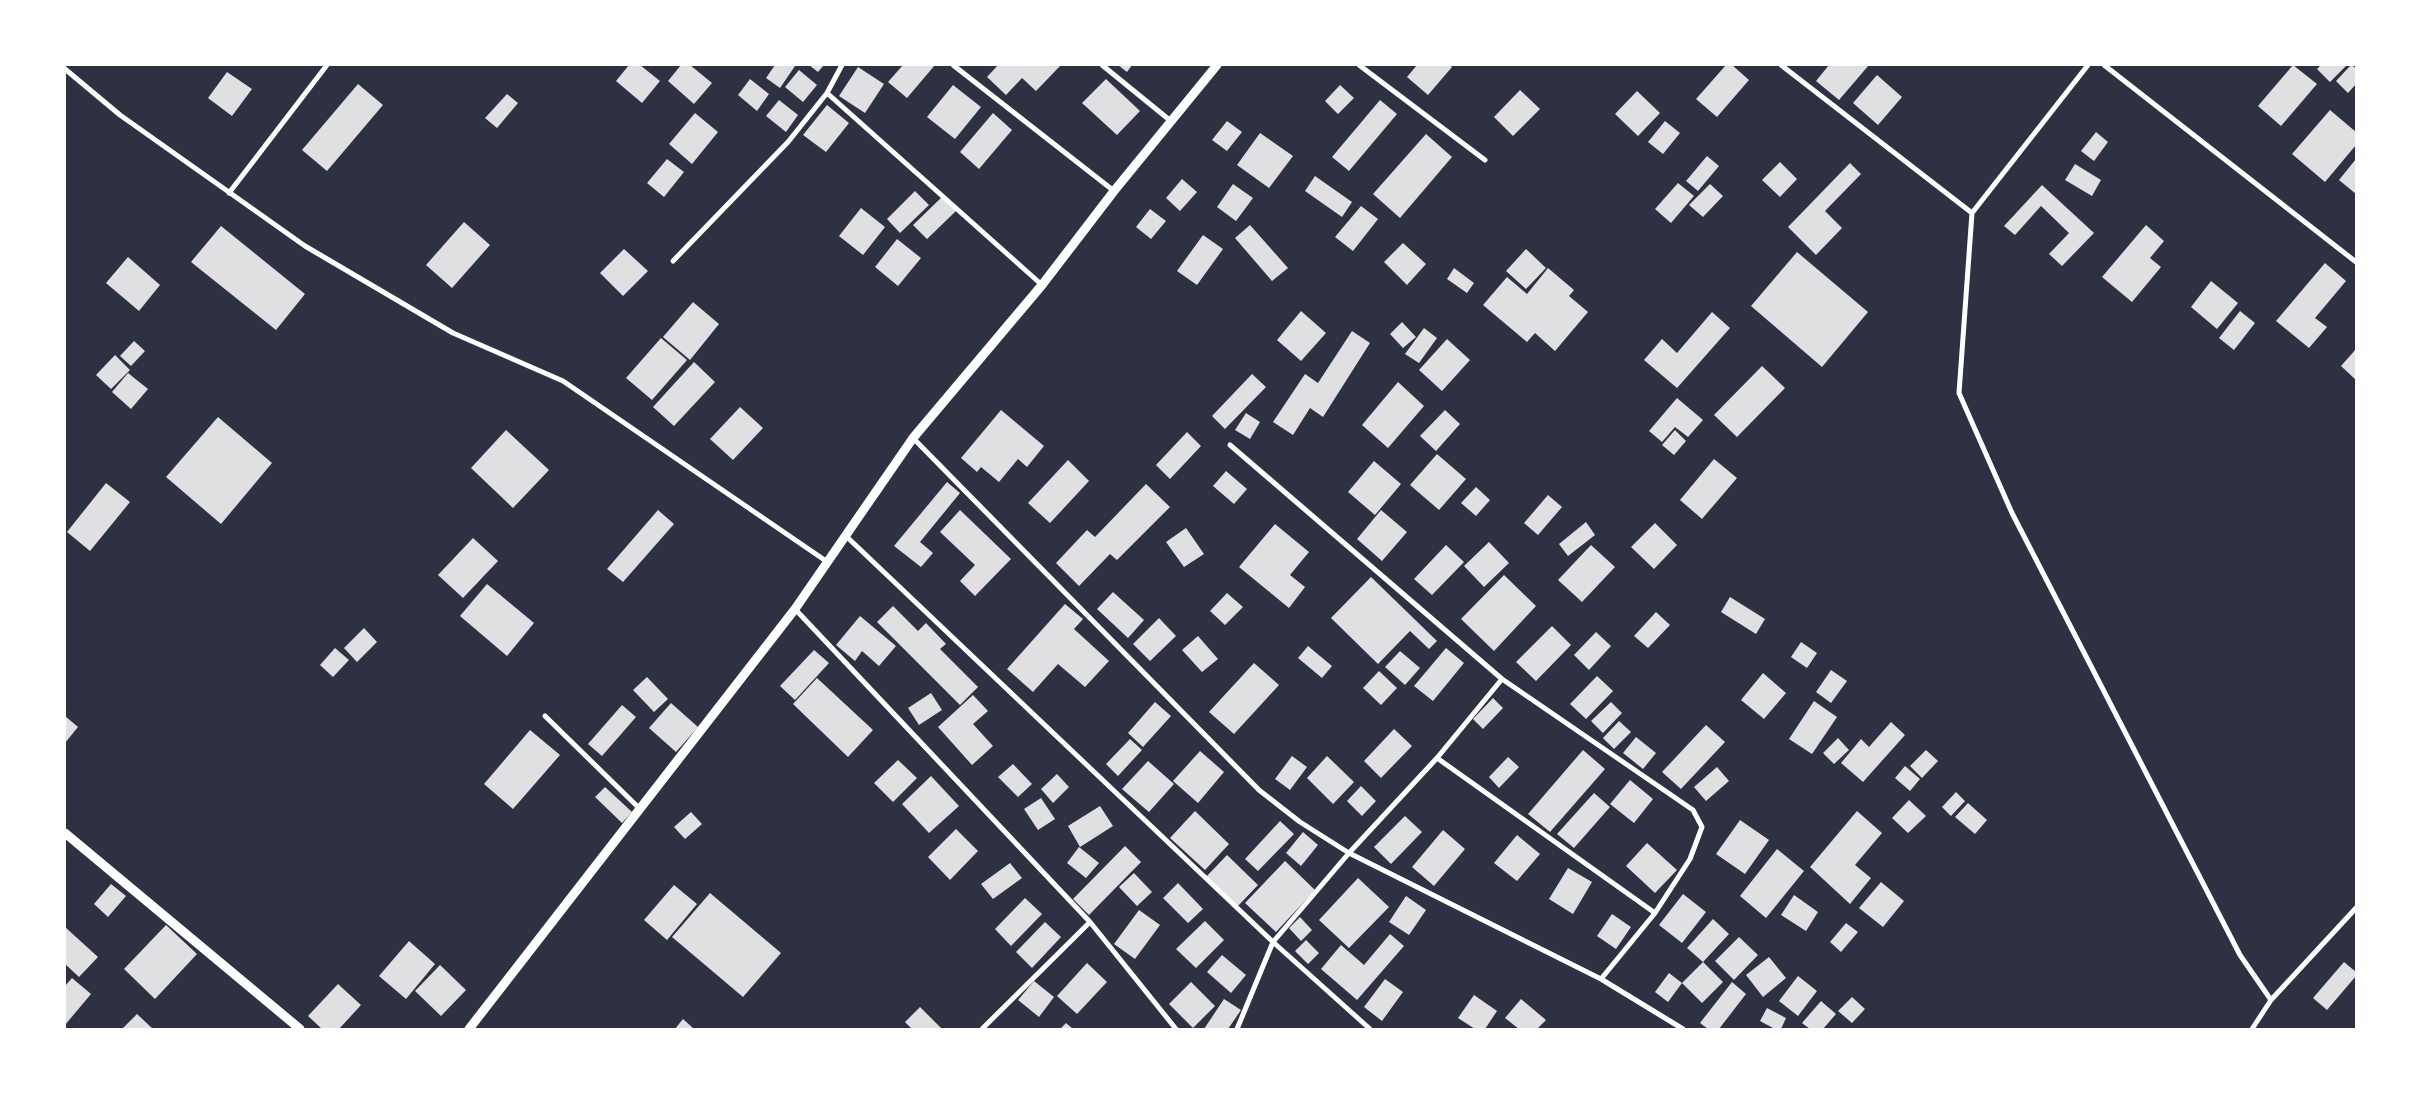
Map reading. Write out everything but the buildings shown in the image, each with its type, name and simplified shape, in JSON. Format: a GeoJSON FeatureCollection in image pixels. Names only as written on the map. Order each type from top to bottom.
{"type":"FeatureCollection","features":[{"type":"Feature","properties":{"kind":"street"},"geometry":{"type":"LineString","coordinates":[[229,193],[327,65]]}},
{"type":"Feature","properties":{"kind":"street"},"geometry":{"type":"LineString","coordinates":[[673,261],[788,142],[827,93],[842,65]]}},
{"type":"Feature","properties":{"kind":"street"},"geometry":{"type":"LineString","coordinates":[[953,65],[1114,191]]}},
{"type":"Feature","properties":{"kind":"street"},"geometry":{"type":"LineString","coordinates":[[1102,65],[1172,123]]}},
{"type":"Feature","properties":{"kind":"street"},"geometry":{"type":"LineString","coordinates":[[469,1029],[795,609],[826,562],[847,537],[913,438],[1042,285],[1114,191],[1172,123],[1217,65]]}},
{"type":"Feature","properties":{"kind":"street"},"geometry":{"type":"LineString","coordinates":[[1359,65],[1485,160]]}},
{"type":"Feature","properties":{"kind":"street"},"geometry":{"type":"LineString","coordinates":[[1781,65],[1972,213]]}},
{"type":"Feature","properties":{"kind":"street"},"geometry":{"type":"LineString","coordinates":[[2088,65],[1972,213],[1959,393],[2016,522],[2240,956],[2271,1000]]}},
{"type":"Feature","properties":{"kind":"street"},"geometry":{"type":"LineString","coordinates":[[2104,65],[2356,262]]}},
{"type":"Feature","properties":{"kind":"street"},"geometry":{"type":"LineString","coordinates":[[65,69],[120,115],[305,246],[453,333],[563,381],[826,562]]}},
{"type":"Feature","properties":{"kind":"street"},"geometry":{"type":"LineString","coordinates":[[827,93],[1042,285]]}},
{"type":"Feature","properties":{"kind":"street"},"geometry":{"type":"LineString","coordinates":[[913,438],[1258,790],[1300,822],[1349,853],[1601,979],[1683,1029]]}},
{"type":"Feature","properties":{"kind":"street"},"geometry":{"type":"LineString","coordinates":[[1230,444],[1502,679],[1693,810],[1702,826],[1690,859],[1655,913],[1601,979]]}},
{"type":"Feature","properties":{"kind":"street"},"geometry":{"type":"LineString","coordinates":[[847,537],[1273,942],[1370,1029]]}},
{"type":"Feature","properties":{"kind":"street"},"geometry":{"type":"LineString","coordinates":[[795,609],[1090,922],[1176,1029]]}},
{"type":"Feature","properties":{"kind":"street"},"geometry":{"type":"LineString","coordinates":[[1237,1029],[1273,942],[1349,853],[1436,758],[1502,679]]}},
{"type":"Feature","properties":{"kind":"street"},"geometry":{"type":"LineString","coordinates":[[545,716],[641,809]]}},
{"type":"Feature","properties":{"kind":"street"},"geometry":{"type":"LineString","coordinates":[[1436,758],[1655,913]]}},
{"type":"Feature","properties":{"kind":"street"},"geometry":{"type":"LineString","coordinates":[[65,833],[300,1029]]}},
{"type":"Feature","properties":{"kind":"street"},"geometry":{"type":"LineString","coordinates":[[2252,1029],[2271,1000],[2356,908]]}},
{"type":"Feature","properties":{"kind":"street"},"geometry":{"type":"LineString","coordinates":[[982,1029],[1090,922]]}}]}
